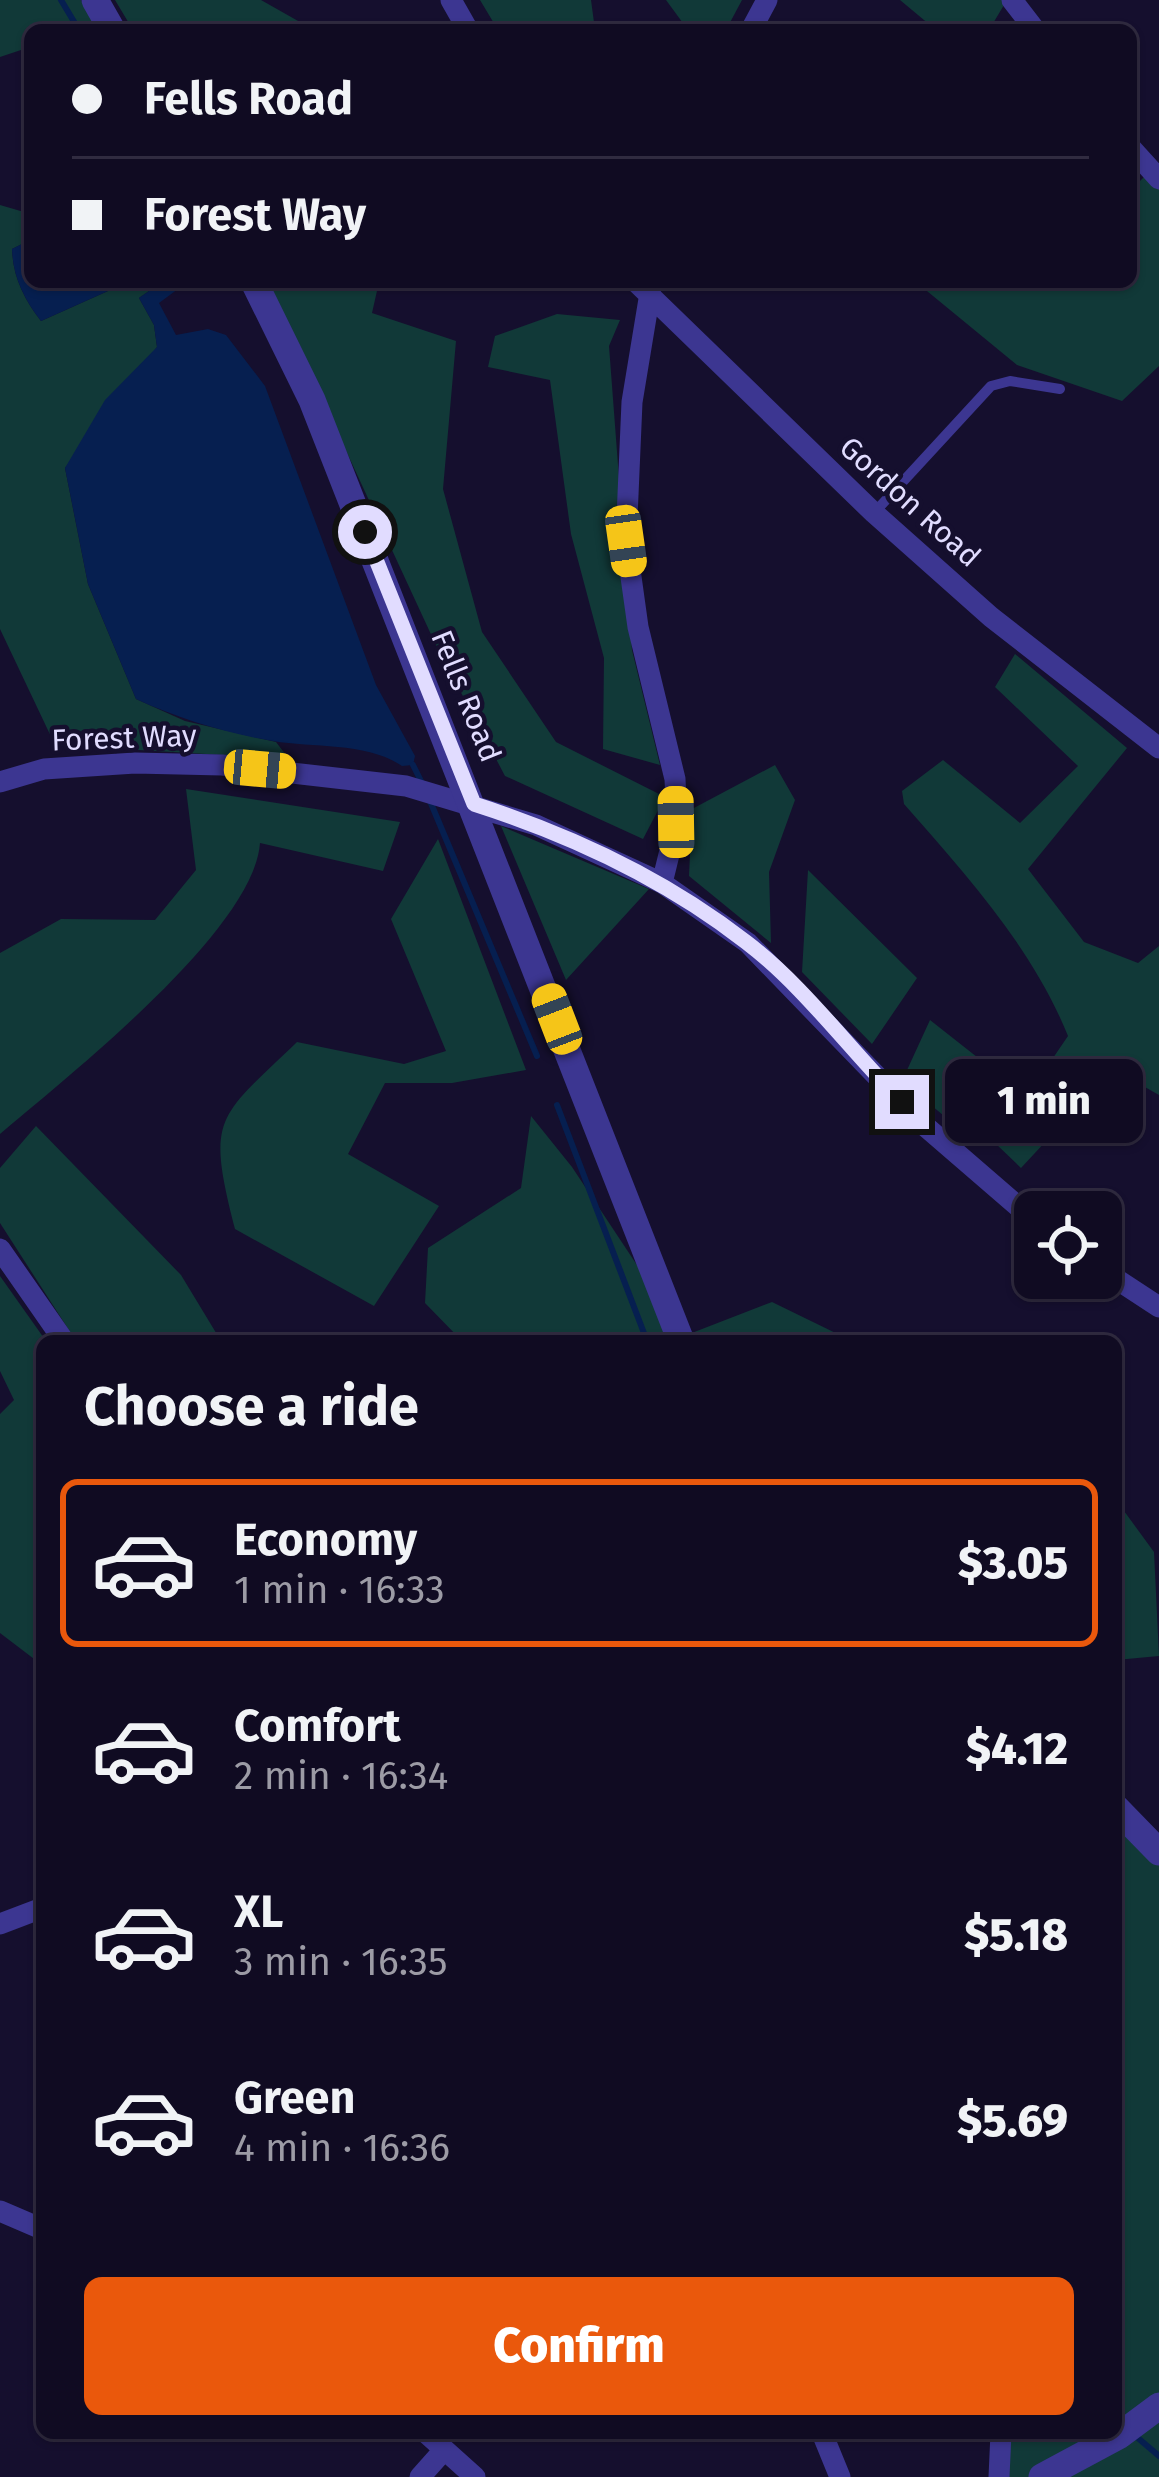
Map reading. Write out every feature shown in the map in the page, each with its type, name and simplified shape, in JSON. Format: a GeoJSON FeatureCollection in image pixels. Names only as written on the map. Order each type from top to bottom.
{"type":"FeatureCollection","features":[{"type":"Feature","properties":{"kind":"street"},"geometry":{"type":"LineString","coordinates":[[1012,0],[1030,24]]}},
{"type":"Feature","properties":{"kind":"street"},"geometry":{"type":"LineString","coordinates":[[1137,155],[1159,179]]}},
{"type":"Feature","properties":{"kind":"street","name":"Fells Road"},"geometry":{"type":"LineString","coordinates":[[257,288],[312,400],[679,1335]]}},
{"type":"Feature","properties":{"kind":"street"},"geometry":{"type":"LineString","coordinates":[[645,288],[632,402],[626,541],[638,627],[676,779],[676,822],[662,884]]}},
{"type":"Feature","properties":{"kind":"street","name":"Gordon Road"},"geometry":{"type":"LineString","coordinates":[[647,288],[874,513],[991,617],[1159,748]]}},
{"type":"Feature","properties":{"kind":"street","name":"Forest Way"},"geometry":{"type":"LineString","coordinates":[[0,782],[44,769],[222,765],[406,785],[536,826],[662,884],[748,943],[926,1126],[1014,1203]]}},
{"type":"Feature","properties":{"kind":"street"},"geometry":{"type":"LineString","coordinates":[[0,1249],[60,1335]]}},
{"type":"Feature","properties":{"kind":"street"},"geometry":{"type":"LineString","coordinates":[[1122,1283],[1159,1307]]}},
{"type":"Feature","properties":{"kind":"street"},"geometry":{"type":"LineString","coordinates":[[1122,1814],[1159,1852]]}},
{"type":"Feature","properties":{"kind":"street"},"geometry":{"type":"LineString","coordinates":[[6,1915],[36,1909]]}},
{"type":"Feature","properties":{"kind":"street"},"geometry":{"type":"LineString","coordinates":[[0,2211],[36,2226]]}},
{"type":"Feature","properties":{"kind":"street"},"geometry":{"type":"LineString","coordinates":[[433,2439],[475,2477]]}},
{"type":"Feature","properties":{"kind":"street"},"geometry":{"type":"LineString","coordinates":[[824,2439],[840,2477]]}},
{"type":"Feature","properties":{"kind":"street"},"geometry":{"type":"LineString","coordinates":[[999,2477],[1001,2439]]}},
{"type":"Feature","properties":{"kind":"street"},"geometry":{"type":"LineString","coordinates":[[1042,2477],[1107,2439]]}},
{"type":"Feature","properties":{"kind":"street"},"geometry":{"type":"LineString","coordinates":[[421,2477],[445,2450]]}},
{"type":"Feature","properties":{"kind":"lane"},"geometry":{"type":"LineString","coordinates":[[874,513],[991,386],[1010,381],[1060,389]]}},
{"type":"Feature","properties":{"kind":"green space"},"geometry":{"type":"Polygon","coordinates":[[[0,0],[81,0],[94,24],[24,24],[24,49],[0,57],[0,0]]]}},
{"type":"Feature","properties":{"kind":"green space"},"geometry":{"type":"Polygon","coordinates":[[[115,0],[261,0],[303,24],[129,24],[115,0]]]}},
{"type":"Feature","properties":{"kind":"green space"},"geometry":{"type":"Polygon","coordinates":[[[480,0],[591,0],[594,24],[494,24],[480,0]]]}},
{"type":"Feature","properties":{"kind":"green space"},"geometry":{"type":"Polygon","coordinates":[[[666,0],[742,0],[729,24],[684,24],[666,0]]]}},
{"type":"Feature","properties":{"kind":"green space"},"geometry":{"type":"Polygon","coordinates":[[[900,0],[1007,0],[993,24],[929,24],[900,0]]]}},
{"type":"Feature","properties":{"kind":"green space"},"geometry":{"type":"Polygon","coordinates":[[[1154,167],[1159,173],[1159,366],[1122,401],[1017,365],[923,288],[1137,288],[1137,184],[1154,167]]]}},
{"type":"Feature","properties":{"kind":"green space"},"geometry":{"type":"Polygon","coordinates":[[[0,205],[24,212],[24,243],[12,249],[13,259],[20,287],[41,321],[115,288],[153,288],[139,298],[154,325],[157,347],[65,468],[88,584],[136,699],[185,721],[276,742],[289,759],[55,745],[0,629],[0,205]]]}},
{"type":"Feature","properties":{"kind":"green space"},"geometry":{"type":"Polygon","coordinates":[[[271,288],[378,288],[372,313],[456,341],[443,489],[482,632],[556,742],[665,797],[643,839],[505,776],[435,643],[271,288]]]}},
{"type":"Feature","properties":{"kind":"green space"},"geometry":{"type":"Polygon","coordinates":[[[557,314],[620,320],[609,346],[632,650],[660,765],[603,749],[604,658],[571,534],[550,380],[488,367],[495,336],[557,314]]]}},
{"type":"Feature","properties":{"kind":"green space"},"geometry":{"type":"Polygon","coordinates":[[[1015,654],[1127,748],[1028,869],[1084,942],[1138,963],[1159,946],[1159,1095],[1113,1069],[1021,1168],[995,1143],[1068,1036],[1017,942],[904,804],[902,791],[943,760],[1020,823],[1078,766],[995,687],[1015,654]]]}},
{"type":"Feature","properties":{"kind":"green space"},"geometry":{"type":"Polygon","coordinates":[[[775,765],[795,800],[769,872],[771,943],[689,876],[692,809],[775,765]]]}},
{"type":"Feature","properties":{"kind":"green space"},"geometry":{"type":"Polygon","coordinates":[[[186,789],[400,822],[383,871],[260,843],[250,878],[193,958],[110,1040],[0,1134],[0,953],[61,919],[155,920],[196,870],[186,789]]]}},
{"type":"Feature","properties":{"kind":"green space"},"geometry":{"type":"Polygon","coordinates":[[[501,826],[649,889],[566,980],[501,826]]]}},
{"type":"Feature","properties":{"kind":"green space"},"geometry":{"type":"Polygon","coordinates":[[[438,839],[526,1070],[452,1083],[385,1083],[348,1154],[439,1206],[374,1306],[235,1229],[221,1140],[235,1105],[297,1042],[404,1064],[446,1051],[391,919],[438,839]]]}},
{"type":"Feature","properties":{"kind":"green space"},"geometry":{"type":"Polygon","coordinates":[[[808,870],[917,978],[872,1044],[802,972],[808,870]]]}},
{"type":"Feature","properties":{"kind":"green space"},"geometry":{"type":"Polygon","coordinates":[[[930,1020],[996,1072],[967,1135],[902,1081],[930,1020]]]}},
{"type":"Feature","properties":{"kind":"green space"},"geometry":{"type":"Polygon","coordinates":[[[531,1116],[572,1167],[683,1335],[456,1335],[425,1303],[428,1248],[521,1188],[531,1116]]]}},
{"type":"Feature","properties":{"kind":"green space"},"geometry":{"type":"Polygon","coordinates":[[[36,1126],[181,1275],[217,1335],[72,1335],[0,1223],[0,1168],[36,1126]]]}},
{"type":"Feature","properties":{"kind":"green space"},"geometry":{"type":"Polygon","coordinates":[[[0,1276],[42,1335],[36,1335],[36,1660],[0,1633],[0,1414],[14,1400],[0,1371],[0,1276]]]}},
{"type":"Feature","properties":{"kind":"green space"},"geometry":{"type":"Polygon","coordinates":[[[772,1302],[840,1335],[687,1335],[772,1302]]]}},
{"type":"Feature","properties":{"kind":"green space"},"geometry":{"type":"Polygon","coordinates":[[[1122,1508],[1154,1552],[1159,1656],[1122,1659],[1122,1508]]]}},
{"type":"Feature","properties":{"kind":"green space"},"geometry":{"type":"Polygon","coordinates":[[[1122,1801],[1159,1840],[1159,2477],[992,2477],[1001,2439],[1122,2439],[1122,1801]]]}},
{"type":"Feature","properties":{"kind":"water"},"geometry":{"type":"Polygon","coordinates":[[[24,243],[24,288],[115,288],[41,321],[20,287],[12,249],[24,243]]]}},
{"type":"Feature","properties":{"kind":"water"},"geometry":{"type":"Polygon","coordinates":[[[153,288],[179,288],[159,303],[176,335],[208,329],[226,335],[265,386],[376,685],[415,756],[413,765],[402,766],[357,749],[238,734],[136,699],[88,584],[65,468],[105,400],[157,347],[154,325],[139,298],[153,288]]]}},
{"type":"Feature","properties":{"kind":"waterway"},"geometry":{"type":"LineString","coordinates":[[61,0],[75,24]]}},
{"type":"Feature","properties":{"kind":"waterway"},"geometry":{"type":"LineString","coordinates":[[413,765],[422,783]]}},
{"type":"Feature","properties":{"kind":"waterway"},"geometry":{"type":"LineString","coordinates":[[430,801],[537,1056]]}},
{"type":"Feature","properties":{"kind":"waterway"},"geometry":{"type":"LineString","coordinates":[[557,1105],[645,1335]]}},
{"type":"Feature","properties":{"kind":"waterway"},"geometry":{"type":"LineString","coordinates":[[1132,2433],[1159,2456]]}},
{"type":"Feature","properties":{"kind":"route"},"geometry":{"type":"LineString","coordinates":[[365,532],[474,804],[616,860],[662,884],[748,943],[902,1102]]}}]}
